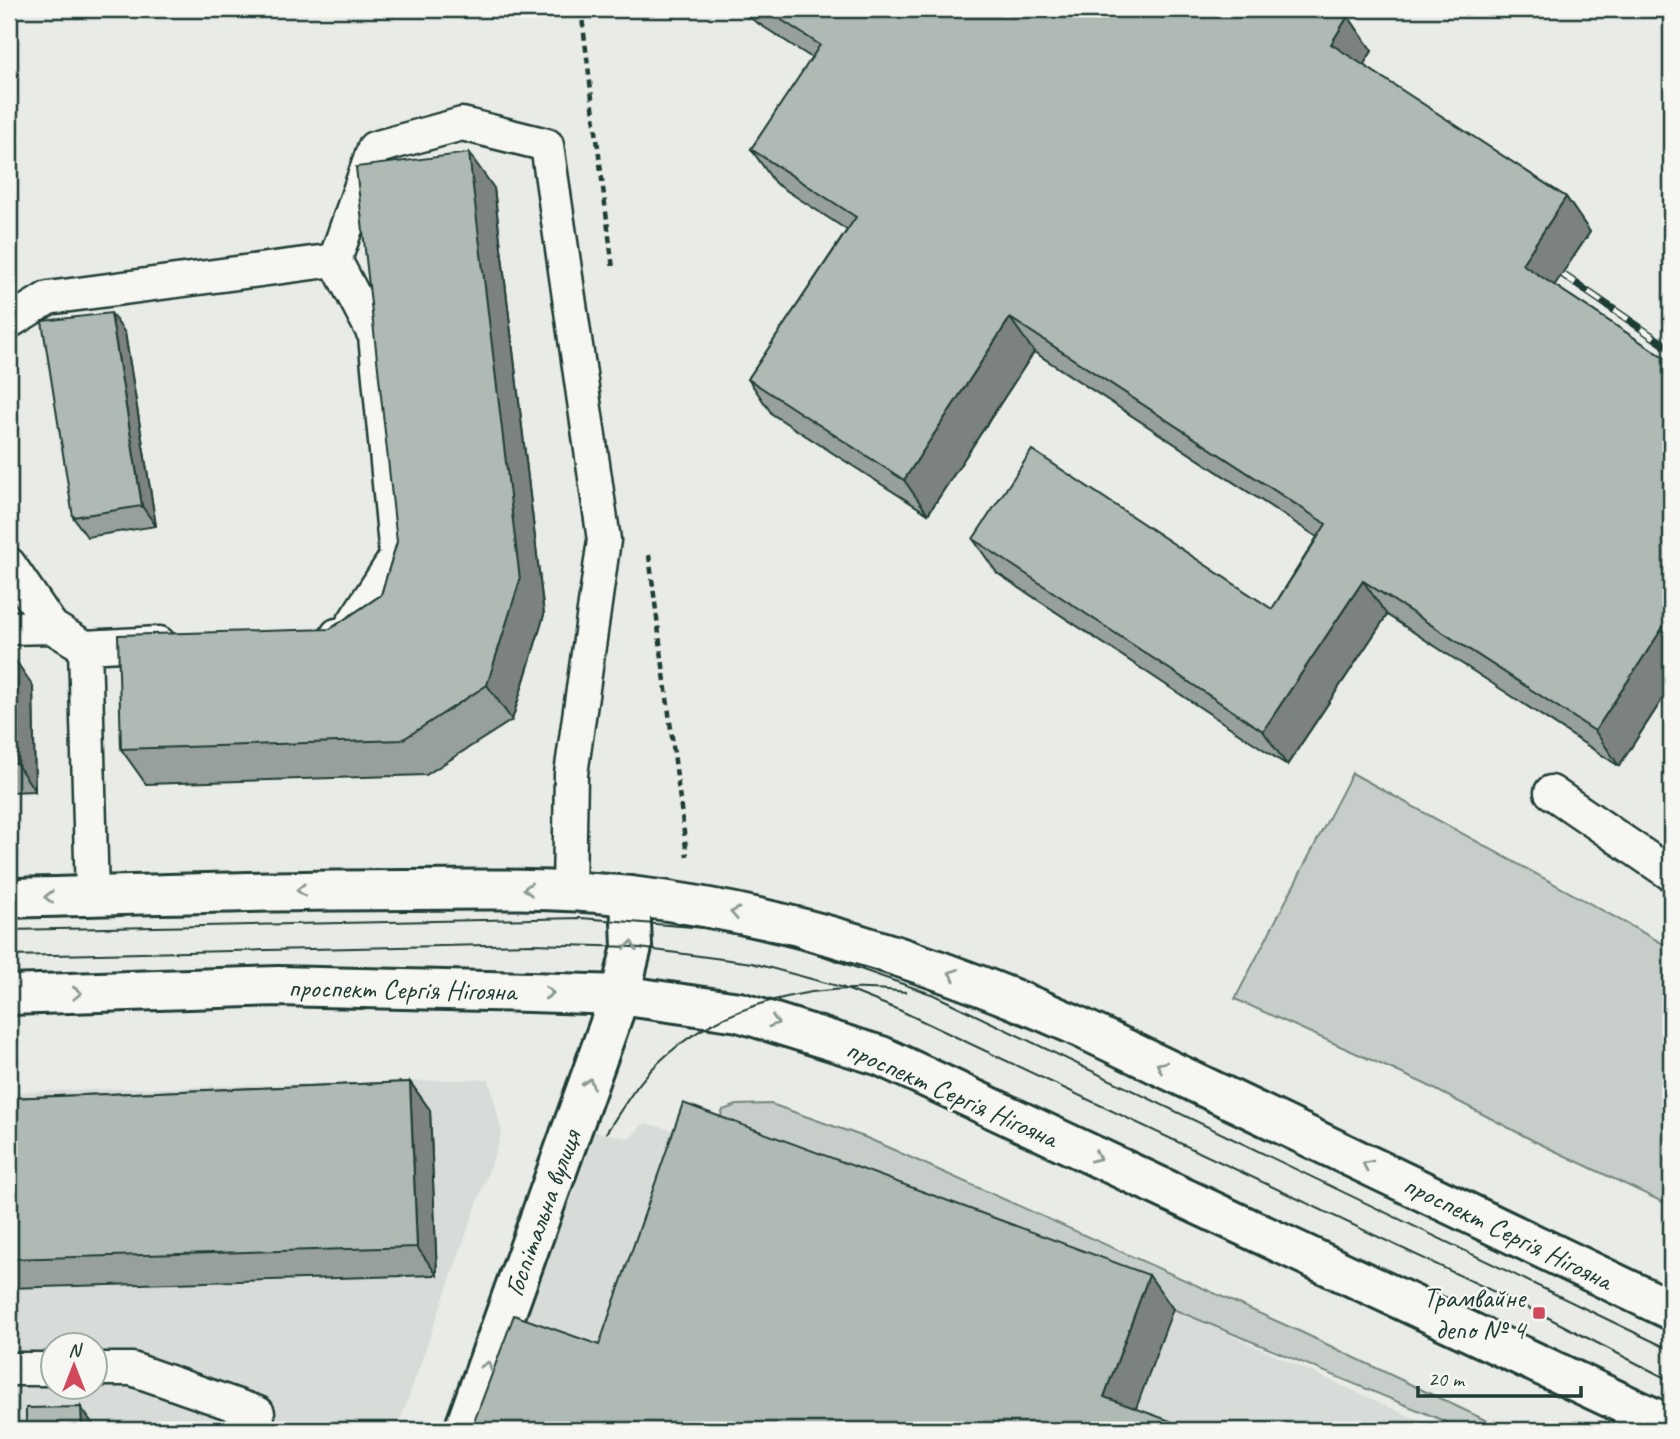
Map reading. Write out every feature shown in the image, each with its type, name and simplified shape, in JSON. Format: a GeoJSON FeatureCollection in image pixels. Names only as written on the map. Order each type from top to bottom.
{"type":"FeatureCollection","features":[{"type":"Feature","properties":{"kind":"main road","name":"проспект Сергія Нігояна"},"geometry":{"type":"LineString","coordinates":[[9,898],[308,890],[569,891],[630,896],[786,923],[892,952],[989,987],[1073,1024],[1671,1310]]}},
{"type":"Feature","properties":{"kind":"main road","name":"Госпітальна вулиця"},"geometry":{"type":"LineString","coordinates":[[464,1430],[620,995],[632,947],[630,896]]}},
{"type":"Feature","properties":{"kind":"main road","name":"проспект Сергія Нігояна"},"geometry":{"type":"LineString","coordinates":[[9,995],[278,986],[620,995],[739,1012],[881,1056],[1671,1426]]}},
{"type":"Feature","properties":{"kind":"lane"},"geometry":{"type":"LineString","coordinates":[[305,636],[346,634],[396,557],[375,336],[335,260],[374,148],[462,124],[547,145],[604,540],[571,774],[569,891]]}},
{"type":"Feature","properties":{"kind":"lane"},"geometry":{"type":"LineString","coordinates":[[9,322],[48,298],[335,260]]}},
{"type":"Feature","properties":{"kind":"lane"},"geometry":{"type":"LineString","coordinates":[[9,564],[51,627],[85,647],[195,642]]}},
{"type":"Feature","properties":{"kind":"lane"},"geometry":{"type":"LineString","coordinates":[[9,628],[51,627]]}},
{"type":"Feature","properties":{"kind":"lane"},"geometry":{"type":"LineString","coordinates":[[85,647],[92,896]]}},
{"type":"Feature","properties":{"kind":"lane"},"geometry":{"type":"LineString","coordinates":[[1551,792],[1671,874]]}},
{"type":"Feature","properties":{"kind":"lane"},"geometry":{"type":"LineString","coordinates":[[9,1369],[38,1369]]}},
{"type":"Feature","properties":{"kind":"lane"},"geometry":{"type":"LineString","coordinates":[[108,1369],[132,1369],[258,1413],[257,1430]]}},
{"type":"Feature","properties":{"kind":"shaded area"},"geometry":{"type":"Polygon","coordinates":[[[1352,773],[1671,948],[1671,1206],[1534,1141],[1425,1084],[1235,999],[1352,773]]]}},
{"type":"Feature","properties":{"kind":"shaded area"},"geometry":{"type":"Polygon","coordinates":[[[489,1079],[502,1133],[397,1430],[9,1430],[9,1092],[489,1079]]]}},
{"type":"Feature","properties":{"kind":"shaded area"},"geometry":{"type":"Polygon","coordinates":[[[771,1104],[867,1138],[1301,1332],[1506,1430],[1466,1430],[1173,1309],[715,1133],[723,1110],[737,1105],[771,1104]]]}},
{"type":"Feature","properties":{"kind":"shaded area"},"geometry":{"type":"Polygon","coordinates":[[[644,1123],[707,1138],[1173,1309],[1440,1430],[477,1430],[584,1130],[630,1138],[644,1123]]]}},
{"type":"Feature","properties":{"kind":"building"},"geometry":{"type":"Polygon","coordinates":[[[765,9],[1337,9],[1348,16],[1331,44],[1566,197],[1522,264],[1671,362],[1671,615],[1595,731],[1363,581],[1263,731],[973,539],[1032,450],[1272,609],[1326,524],[1010,318],[904,480],[748,379],[856,217],[751,149],[820,45],[765,9]]]}},
{"type":"Feature","properties":{"kind":"building"},"geometry":{"type":"Polygon","coordinates":[[[469,153],[520,580],[487,685],[402,740],[121,749],[118,635],[330,629],[381,595],[397,542],[356,167],[469,153]]]}},
{"type":"Feature","properties":{"kind":"building"},"geometry":{"type":"Polygon","coordinates":[[[111,313],[142,506],[73,517],[42,321],[111,313]]]}},
{"type":"Feature","properties":{"kind":"building"},"geometry":{"type":"Polygon","coordinates":[[[13,657],[16,763],[9,763],[9,658],[13,657]]]}},
{"type":"Feature","properties":{"kind":"building"},"geometry":{"type":"Polygon","coordinates":[[[410,1082],[417,1247],[9,1259],[9,1098],[410,1082]]]}},
{"type":"Feature","properties":{"kind":"building"},"geometry":{"type":"Polygon","coordinates":[[[683,1103],[1149,1275],[1104,1397],[1195,1430],[471,1430],[514,1315],[599,1345],[683,1103]]]}},
{"type":"Feature","properties":{"kind":"building"},"geometry":{"type":"Polygon","coordinates":[[[81,1407],[82,1430],[26,1430],[26,1408],[81,1407]]]}},
{"type":"Feature","properties":{"kind":"tram line"},"geometry":{"type":"LineString","coordinates":[[9,930],[581,918],[705,928],[792,945],[934,995],[1671,1350]]}},
{"type":"Feature","properties":{"kind":"tram line"},"geometry":{"type":"LineString","coordinates":[[9,956],[532,944],[632,947],[752,963],[841,987],[899,1010],[1539,1313],[1671,1381]]}},
{"type":"Feature","properties":{"kind":"tram line"},"geometry":{"type":"LineString","coordinates":[[606,1133],[649,1072],[682,1043],[710,1025],[773,1000],[806,993],[840,989],[906,992]]}},
{"type":"Feature","properties":{"kind":"railway"},"geometry":{"type":"LineString","coordinates":[[1562,274],[1671,349]]}},
{"type":"Feature","properties":{"kind":"place","name":"Трамвайне депо № 4"},"geometry":{"type":"Point","coordinates":[1539,1313]}}]}
